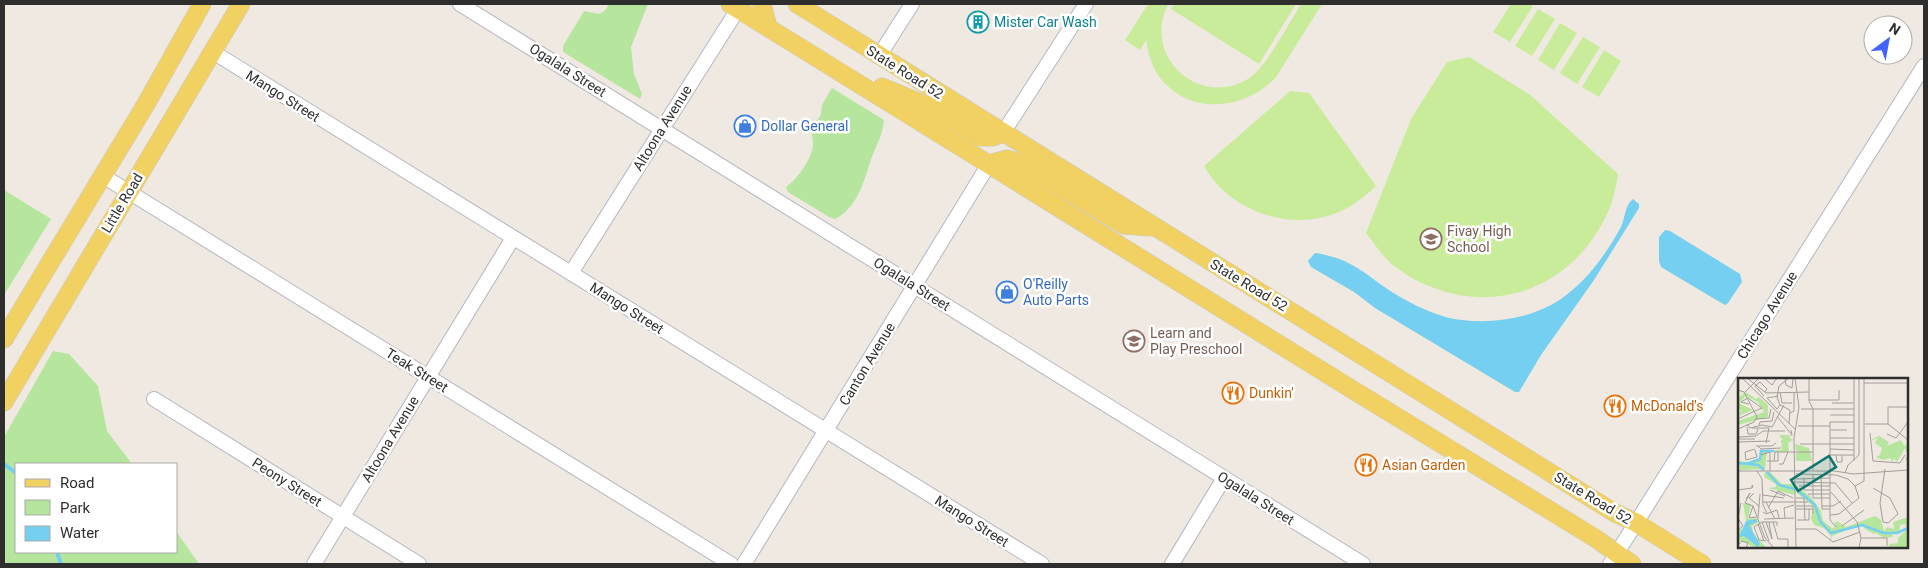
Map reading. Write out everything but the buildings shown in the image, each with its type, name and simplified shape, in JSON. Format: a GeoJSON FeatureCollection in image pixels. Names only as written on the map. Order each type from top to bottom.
{"type":"FeatureCollection","features":[{"type":"Feature","properties":{"kind":"main road"},"geometry":{"type":"LineString","coordinates":[[4,339],[103,176],[202,4]]}},
{"type":"Feature","properties":{"kind":"main road","name":"Little Road"},"geometry":{"type":"LineString","coordinates":[[4,402],[241,4]]}},
{"type":"Feature","properties":{"kind":"main road"},"geometry":{"type":"LineString","coordinates":[[762,4],[768,27]]}},
{"type":"Feature","properties":{"kind":"main road","name":"State Road 52"},"geometry":{"type":"LineString","coordinates":[[796,4],[1615,513],[1635,522],[1702,564]]}},
{"type":"Feature","properties":{"kind":"main road"},"geometry":{"type":"LineString","coordinates":[[734,6],[1320,370],[1595,538],[1613,559],[1632,564]]}},
{"type":"Feature","properties":{"kind":"main road"},"geometry":{"type":"LineString","coordinates":[[829,65],[850,71],[894,93],[928,106],[980,137],[993,137],[1003,133]]}},
{"type":"Feature","properties":{"kind":"main road"},"geometry":{"type":"LineString","coordinates":[[989,164],[1007,159],[1020,163],[1124,225],[1154,227]]}},
{"type":"Feature","properties":{"kind":"street","name":"Ogalala Street"},"geometry":{"type":"LineString","coordinates":[[460,4],[1363,564]]}},
{"type":"Feature","properties":{"kind":"street"},"geometry":{"type":"LineString","coordinates":[[879,56],[912,4]]}},
{"type":"Feature","properties":{"kind":"street"},"geometry":{"type":"LineString","coordinates":[[1003,133],[1086,4]]}},
{"type":"Feature","properties":{"kind":"street","name":"Altoona Avenue"},"geometry":{"type":"LineString","coordinates":[[571,274],[662,129],[734,6]]}},
{"type":"Feature","properties":{"kind":"street","name":"Mango Street"},"geometry":{"type":"LineString","coordinates":[[213,52],[1042,564]]}},
{"type":"Feature","properties":{"kind":"street","name":"Chicago Avenue"},"geometry":{"type":"LineString","coordinates":[[1613,559],[1924,66]]}},
{"type":"Feature","properties":{"kind":"street","name":"Canton Avenue"},"geometry":{"type":"LineString","coordinates":[[744,564],[989,164]]}},
{"type":"Feature","properties":{"kind":"street","name":"Teak Street"},"geometry":{"type":"LineString","coordinates":[[103,176],[731,564]]}},
{"type":"Feature","properties":{"kind":"street","name":"Altoona Avenue"},"geometry":{"type":"LineString","coordinates":[[314,564],[513,238]]}},
{"type":"Feature","properties":{"kind":"street","name":"Peony Street"},"geometry":{"type":"LineString","coordinates":[[154,399],[419,564]]}},
{"type":"Feature","properties":{"kind":"street"},"geometry":{"type":"LineString","coordinates":[[1172,564],[1224,478]]}},
{"type":"Feature","properties":{"kind":"green space"},"geometry":{"type":"Polygon","coordinates":[[[609,4],[648,4],[631,47],[634,74],[642,94],[640,99],[563,52],[563,46],[584,11],[599,14],[609,4]]]}},
{"type":"Feature","properties":{"kind":"green space"},"geometry":{"type":"Polygon","coordinates":[[[1148,4],[1168,4],[1162,22],[1162,39],[1167,55],[1175,68],[1187,78],[1201,85],[1216,87],[1232,86],[1248,79],[1270,55],[1301,4],[1322,4],[1276,77],[1264,88],[1250,96],[1234,102],[1218,104],[1187,99],[1173,91],[1155,70],[1146,40],[1140,50],[1125,40],[1148,4]]]}},
{"type":"Feature","properties":{"kind":"green space"},"geometry":{"type":"Polygon","coordinates":[[[1174,4],[1296,4],[1259,64],[1171,9],[1174,4]]]}},
{"type":"Feature","properties":{"kind":"green space"},"geometry":{"type":"Polygon","coordinates":[[[1511,4],[1530,4],[1533,6],[1510,42],[1493,32],[1511,4]]]}},
{"type":"Feature","properties":{"kind":"green space"},"geometry":{"type":"Polygon","coordinates":[[[1538,9],[1555,19],[1532,56],[1515,46],[1538,9]]]}},
{"type":"Feature","properties":{"kind":"green space"},"geometry":{"type":"Polygon","coordinates":[[[1560,23],[1577,33],[1554,70],[1538,60],[1560,23]]]}},
{"type":"Feature","properties":{"kind":"green space"},"geometry":{"type":"Polygon","coordinates":[[[1583,37],[1600,47],[1577,84],[1560,73],[1583,37]]]}},
{"type":"Feature","properties":{"kind":"green space"},"geometry":{"type":"Polygon","coordinates":[[[1604,50],[1621,61],[1599,97],[1582,87],[1604,50]]]}},
{"type":"Feature","properties":{"kind":"green space"},"geometry":{"type":"Polygon","coordinates":[[[1469,57],[1529,94],[1618,174],[1614,195],[1607,214],[1581,254],[1545,282],[1524,291],[1502,296],[1478,297],[1454,294],[1422,283],[1407,275],[1389,261],[1366,233],[1411,119],[1447,62],[1469,57]]]}},
{"type":"Feature","properties":{"kind":"green space"},"geometry":{"type":"Polygon","coordinates":[[[832,88],[884,120],[860,191],[850,207],[835,219],[788,192],[786,187],[799,174],[810,155],[813,144],[811,128],[821,115],[822,105],[832,88]]]}},
{"type":"Feature","properties":{"kind":"green space"},"geometry":{"type":"Polygon","coordinates":[[[1290,91],[1309,93],[1376,186],[1352,205],[1332,215],[1307,220],[1272,217],[1255,211],[1226,193],[1204,166],[1290,91]]]}},
{"type":"Feature","properties":{"kind":"green space"},"geometry":{"type":"Polygon","coordinates":[[[4,190],[51,219],[4,295],[4,190]]]}},
{"type":"Feature","properties":{"kind":"green space"},"geometry":{"type":"Polygon","coordinates":[[[53,351],[69,354],[98,386],[107,431],[131,463],[15,463],[15,553],[178,553],[178,534],[199,564],[4,564],[4,437],[53,351]]]}},
{"type":"Feature","properties":{"kind":"water"},"geometry":{"type":"Polygon","coordinates":[[[1633,199],[1639,204],[1639,208],[1594,280],[1541,355],[1519,392],[1515,392],[1375,308],[1354,292],[1311,267],[1308,261],[1315,253],[1342,260],[1402,298],[1423,309],[1446,317],[1475,321],[1513,318],[1550,306],[1579,284],[1609,247],[1621,227],[1627,208],[1633,199]]]}},
{"type":"Feature","properties":{"kind":"water"},"geometry":{"type":"Polygon","coordinates":[[[1665,230],[1670,231],[1740,274],[1742,282],[1728,303],[1725,305],[1661,267],[1659,261],[1659,237],[1665,230]]]}},
{"type":"Feature","properties":{"kind":"waterway"},"geometry":{"type":"LineString","coordinates":[[4,464],[15,472]]}},
{"type":"Feature","properties":{"kind":"waterway"},"geometry":{"type":"LineString","coordinates":[[57,553],[61,564]]}},
{"type":"Feature","properties":{"kind":"place","name":"Mister Car Wash"},"geometry":{"type":"Point","coordinates":[978,22]}},
{"type":"Feature","properties":{"kind":"place","name":"Dollar General"},"geometry":{"type":"Point","coordinates":[745,126]}},
{"type":"Feature","properties":{"kind":"place","name":"Fivay High School"},"geometry":{"type":"Point","coordinates":[1431,239]}},
{"type":"Feature","properties":{"kind":"place","name":"O'Reilly Auto Parts"},"geometry":{"type":"Point","coordinates":[1007,292]}},
{"type":"Feature","properties":{"kind":"place","name":"Learn and Play Preschool"},"geometry":{"type":"Point","coordinates":[1134,341]}},
{"type":"Feature","properties":{"kind":"place","name":"Dunkin'"},"geometry":{"type":"Point","coordinates":[1233,393]}},
{"type":"Feature","properties":{"kind":"place","name":"McDonald's"},"geometry":{"type":"Point","coordinates":[1615,406]}},
{"type":"Feature","properties":{"kind":"place","name":"Asian Garden"},"geometry":{"type":"Point","coordinates":[1366,465]}}]}
